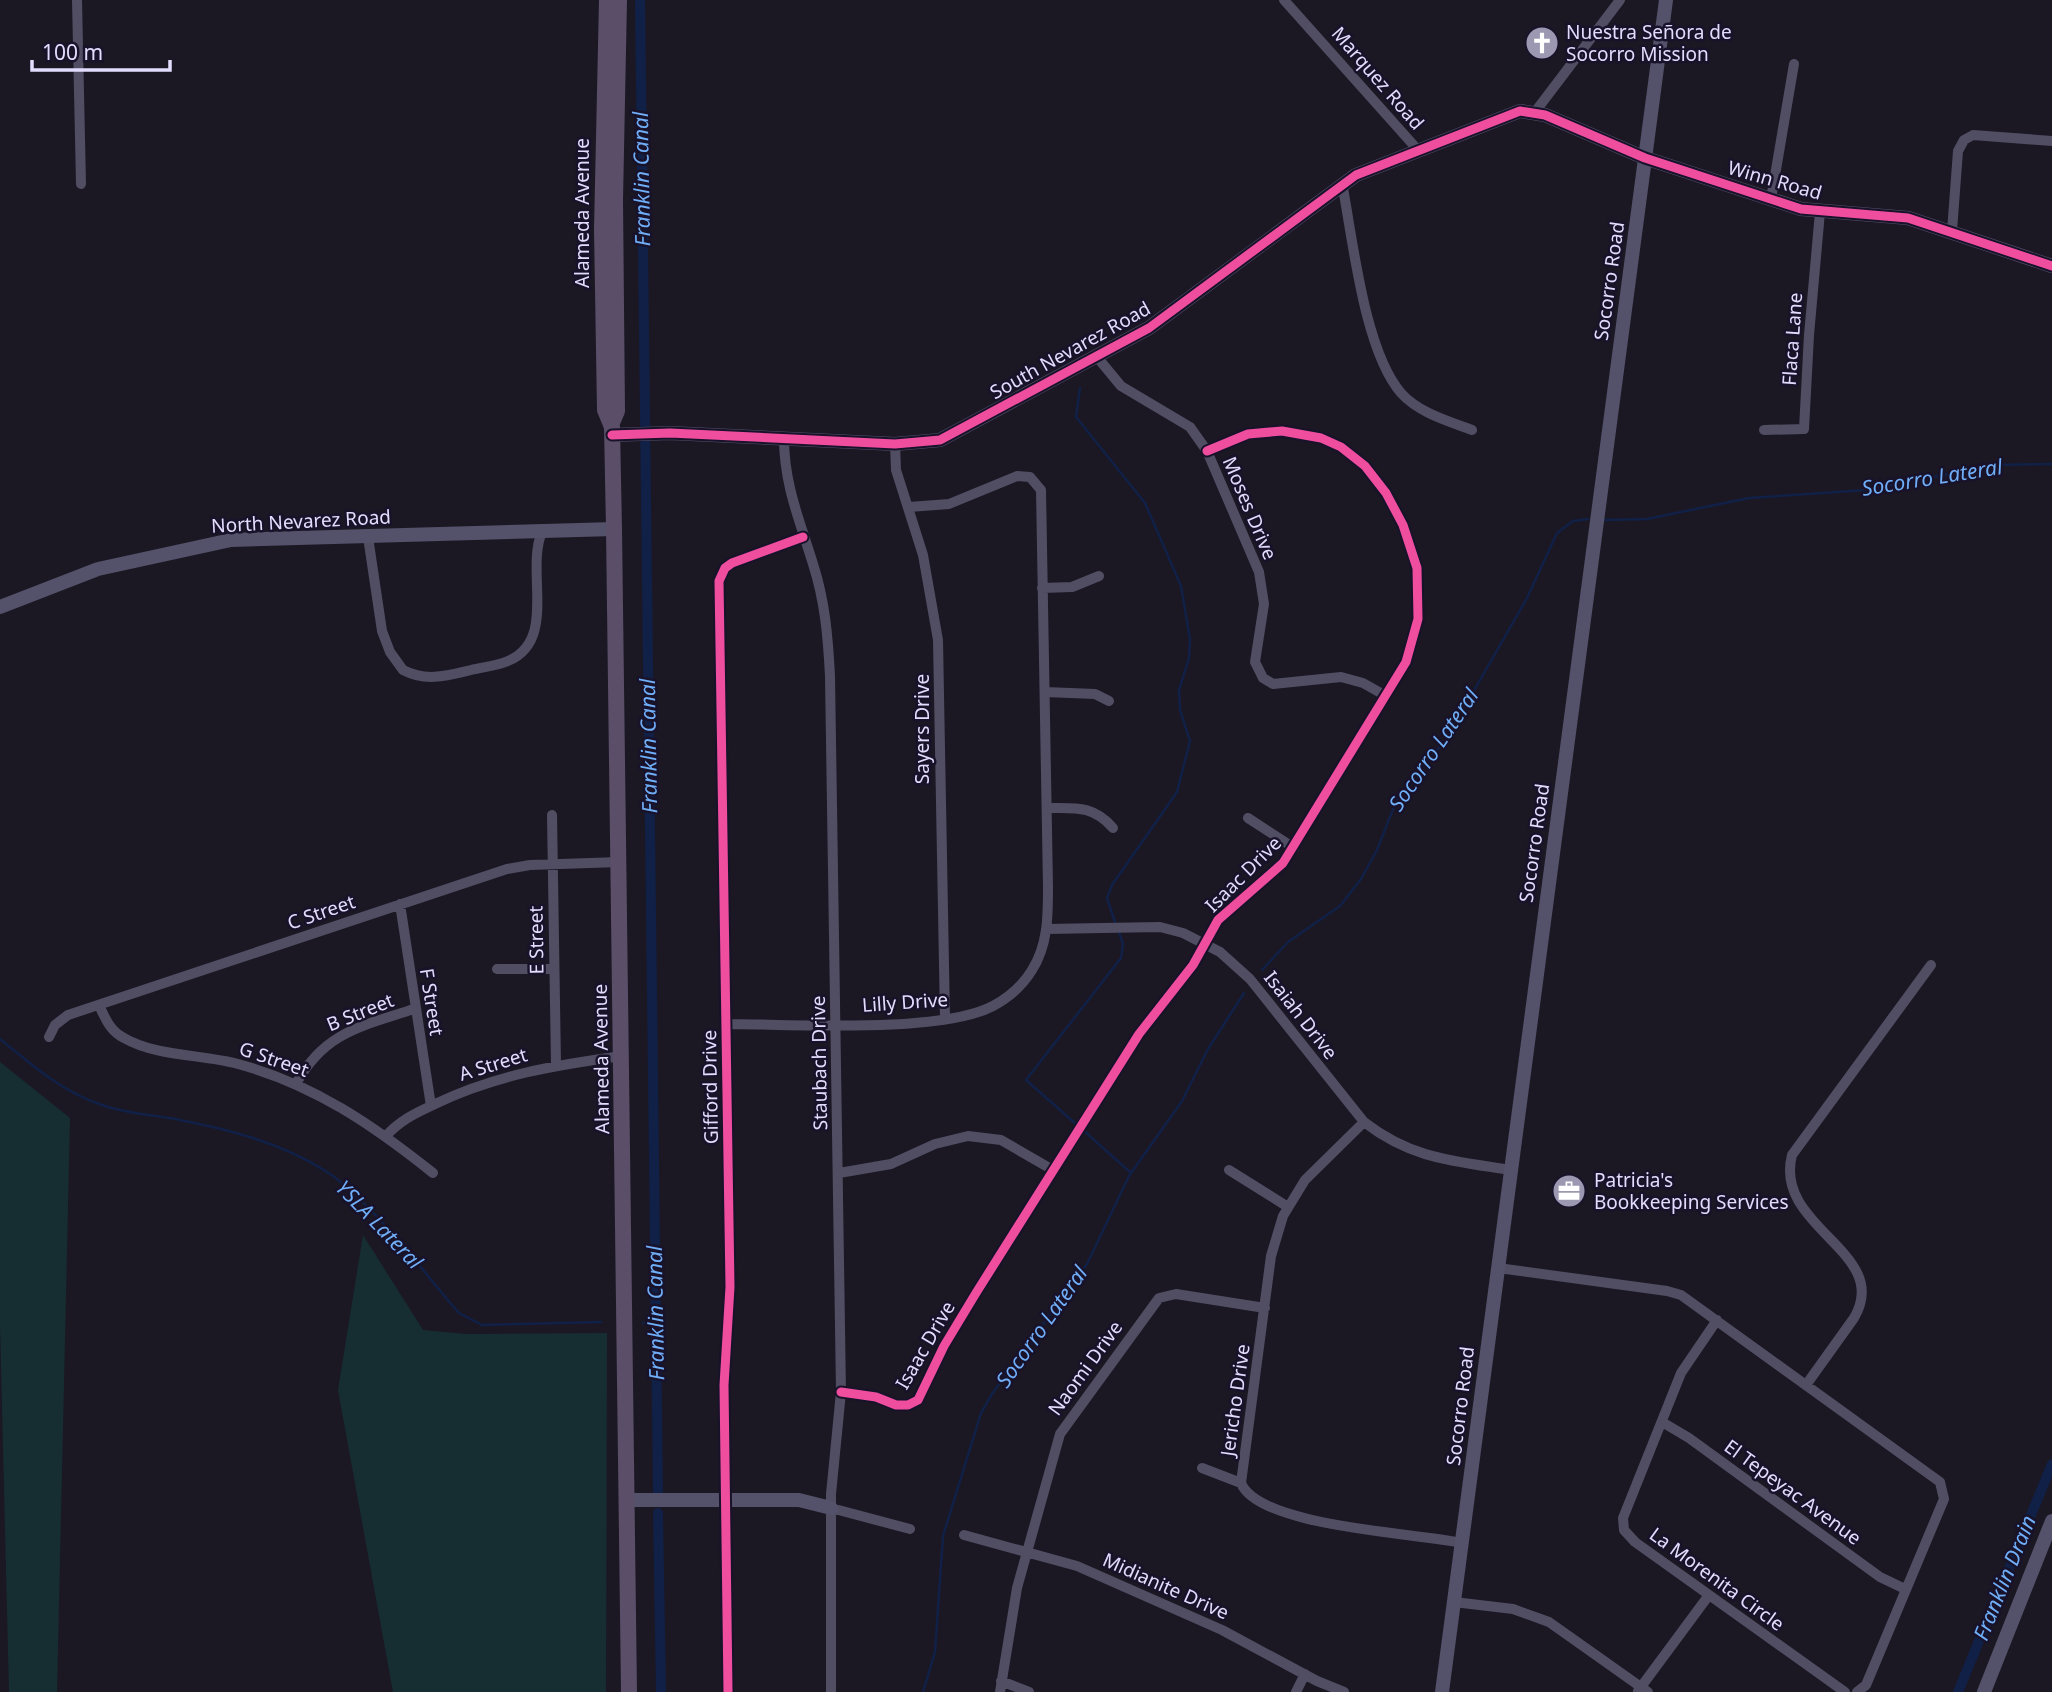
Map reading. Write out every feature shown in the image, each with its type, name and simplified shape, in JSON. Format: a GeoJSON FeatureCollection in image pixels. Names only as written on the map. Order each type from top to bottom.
{"type":"FeatureCollection","features":[{"type":"Feature","properties":{"kind":"main road","name":"Alameda Avenue"},"geometry":{"type":"LineString","coordinates":[[607,0],[601,229],[605,410],[616,431]]}},
{"type":"Feature","properties":{"kind":"main road","name":"Alameda Avenue"},"geometry":{"type":"LineString","coordinates":[[620,0],[615,200],[617,411],[614,529],[629,1692]]}},
{"type":"Feature","properties":{"kind":"street"},"geometry":{"type":"LineString","coordinates":[[77,0],[81,184]]}},
{"type":"Feature","properties":{"kind":"street","name":"Marquez Road"},"geometry":{"type":"LineString","coordinates":[[1284,0],[1418,149]]}},
{"type":"Feature","properties":{"kind":"street"},"geometry":{"type":"LineString","coordinates":[[1535,112],[1620,0]]}},
{"type":"Feature","properties":{"kind":"street","name":"Socorro Road"},"geometry":{"type":"LineString","coordinates":[[1442,1692],[1666,0]]}},
{"type":"Feature","properties":{"kind":"street"},"geometry":{"type":"LineString","coordinates":[[1771,199],[1794,64]]}},
{"type":"Feature","properties":{"kind":"street","name":"South Nevarez Road"},"geometry":{"type":"LineString","coordinates":[[616,431],[655,435],[670,433],[895,444],[919,444],[951,436],[1156,323],[1342,183],[1418,149],[1512,113],[1535,112]]}},
{"type":"Feature","properties":{"kind":"street","name":"Winn Road"},"geometry":{"type":"LineString","coordinates":[[1535,112],[1645,158],[1771,199],[1820,212],[1908,218],[2052,266]]}},
{"type":"Feature","properties":{"kind":"street"},"geometry":{"type":"LineString","coordinates":[[1952,231],[1958,152],[1964,140],[1973,135],[2052,141]]}},
{"type":"Feature","properties":{"kind":"street"},"geometry":{"type":"LineString","coordinates":[[1342,183],[1367,311],[1376,342],[1390,374],[1400,393],[1418,407],[1472,430]]}},
{"type":"Feature","properties":{"kind":"street","name":"Flaca Lane"},"geometry":{"type":"LineString","coordinates":[[1764,430],[1804,429],[1808,335],[1820,212]]}},
{"type":"Feature","properties":{"kind":"street","name":"Moses Drive"},"geometry":{"type":"LineString","coordinates":[[1097,357],[1121,386],[1189,427],[1207,451],[1259,572],[1264,604],[1255,662],[1258,671],[1273,684],[1341,677],[1363,683],[1386,696]]}},
{"type":"Feature","properties":{"kind":"street","name":"Isaac Drive"},"geometry":{"type":"LineString","coordinates":[[841,1392],[876,1397],[896,1405],[908,1405],[918,1399],[944,1346],[1144,1027],[1193,965],[1227,909],[1283,863],[1294,848],[1406,662],[1418,620],[1419,598],[1413,549],[1386,493],[1351,454],[1315,436],[1282,431],[1248,434],[1207,451]]}},
{"type":"Feature","properties":{"kind":"street","name":"Staubach Drive"},"geometry":{"type":"LineString","coordinates":[[784,438],[788,489],[828,623],[841,1392],[831,1508],[831,1692]]}},
{"type":"Feature","properties":{"kind":"street","name":"Sayers Drive"},"geometry":{"type":"LineString","coordinates":[[895,444],[897,475],[923,555],[938,640],[945,1019]]}},
{"type":"Feature","properties":{"kind":"street","name":"Lilly Drive"},"geometry":{"type":"LineString","coordinates":[[726,1024],[835,1024],[945,1019],[992,1006],[1018,986],[1042,950],[1046,929],[1043,499],[1038,484],[1030,477],[1017,476],[987,491],[949,504],[909,507]]}},
{"type":"Feature","properties":{"kind":"street","name":"North Nevarez Road"},"geometry":{"type":"LineString","coordinates":[[0,607],[98,569],[211,544],[261,539],[614,529]]}},
{"type":"Feature","properties":{"kind":"street"},"geometry":{"type":"LineString","coordinates":[[368,537],[386,643],[403,670],[429,678],[507,662],[530,643],[537,623],[535,549],[542,532]]}},
{"type":"Feature","properties":{"kind":"street","name":"Gifford Drive"},"geometry":{"type":"LineString","coordinates":[[728,1692],[724,1385],[730,1287],[719,581],[725,568],[732,563],[803,537]]}},
{"type":"Feature","properties":{"kind":"street"},"geometry":{"type":"LineString","coordinates":[[1042,588],[1072,587],[1099,576]]}},
{"type":"Feature","properties":{"kind":"street"},"geometry":{"type":"LineString","coordinates":[[1045,692],[1095,694],[1109,701]]}},
{"type":"Feature","properties":{"kind":"street"},"geometry":{"type":"LineString","coordinates":[[1046,808],[1083,807],[1095,811],[1113,828]]}},
{"type":"Feature","properties":{"kind":"street","name":"E Street"},"geometry":{"type":"LineString","coordinates":[[552,815],[556,1065]]}},
{"type":"Feature","properties":{"kind":"street"},"geometry":{"type":"LineString","coordinates":[[1248,818],[1294,848]]}},
{"type":"Feature","properties":{"kind":"street","name":"C Street"},"geometry":{"type":"LineString","coordinates":[[49,1037],[61,1019],[99,1005],[507,869],[552,864],[620,862]]}},
{"type":"Feature","properties":{"kind":"street","name":"F Street"},"geometry":{"type":"LineString","coordinates":[[400,904],[430,1106]]}},
{"type":"Feature","properties":{"kind":"street","name":"Isaiah Drive"},"geometry":{"type":"LineString","coordinates":[[1046,929],[1160,927],[1205,944],[1237,964],[1364,1122],[1395,1144],[1429,1157],[1511,1170]]}},
{"type":"Feature","properties":{"kind":"street"},"geometry":{"type":"LineString","coordinates":[[1806,1385],[1860,1308],[1863,1293],[1858,1274],[1850,1259],[1794,1197],[1788,1170],[1792,1156],[1931,965]]}},
{"type":"Feature","properties":{"kind":"street"},"geometry":{"type":"LineString","coordinates":[[497,969],[554,969]]}},
{"type":"Feature","properties":{"kind":"street","name":"G Street"},"geometry":{"type":"LineString","coordinates":[[99,1005],[111,1028],[135,1044],[237,1063],[296,1084],[337,1104],[386,1136],[433,1173]]}},
{"type":"Feature","properties":{"kind":"street","name":"B Street"},"geometry":{"type":"LineString","coordinates":[[296,1084],[310,1061],[337,1036],[414,1009]]}},
{"type":"Feature","properties":{"kind":"street","name":"A Street"},"geometry":{"type":"LineString","coordinates":[[386,1136],[400,1121],[487,1081],[556,1065],[622,1056]]}},
{"type":"Feature","properties":{"kind":"street","name":"Jericho Drive"},"geometry":{"type":"LineString","coordinates":[[1364,1122],[1305,1180],[1287,1207],[1271,1256],[1241,1483],[1251,1497],[1306,1519],[1462,1543]]}},
{"type":"Feature","properties":{"kind":"street"},"geometry":{"type":"LineString","coordinates":[[839,1173],[891,1164],[935,1144],[968,1136],[1001,1140],[1053,1170]]}},
{"type":"Feature","properties":{"kind":"street"},"geometry":{"type":"LineString","coordinates":[[1229,1170],[1287,1207]]}},
{"type":"Feature","properties":{"kind":"street"},"geometry":{"type":"LineString","coordinates":[[1498,1268],[1667,1291],[1691,1301],[1942,1485],[1944,1499],[1866,1685],[1857,1692]]}},
{"type":"Feature","properties":{"kind":"street","name":"Naomi Drive"},"geometry":{"type":"LineString","coordinates":[[1000,1687],[1026,1551],[1060,1434],[1155,1302],[1175,1294],[1265,1308]]}},
{"type":"Feature","properties":{"kind":"street","name":"La Morenita Circle"},"geometry":{"type":"LineString","coordinates":[[1717,1320],[1690,1355],[1623,1518],[1623,1527],[1635,1542],[1844,1692]]}},
{"type":"Feature","properties":{"kind":"street","name":"El Tepeyac Avenue"},"geometry":{"type":"LineString","coordinates":[[1662,1422],[1689,1438],[1881,1577],[1905,1589]]}},
{"type":"Feature","properties":{"kind":"street"},"geometry":{"type":"LineString","coordinates":[[1202,1468],[1241,1483]]}},
{"type":"Feature","properties":{"kind":"street"},"geometry":{"type":"LineString","coordinates":[[628,1500],[799,1500],[910,1529]]}},
{"type":"Feature","properties":{"kind":"street"},"geometry":{"type":"LineString","coordinates":[[1984,1692],[2052,1521]]}},
{"type":"Feature","properties":{"kind":"street","name":"Midianite Drive"},"geometry":{"type":"LineString","coordinates":[[964,1535],[1077,1566],[1222,1630],[1344,1692]]}},
{"type":"Feature","properties":{"kind":"street"},"geometry":{"type":"LineString","coordinates":[[1454,1602],[1513,1609],[1549,1622],[1642,1690],[1709,1595]]}},
{"type":"Feature","properties":{"kind":"street"},"geometry":{"type":"LineString","coordinates":[[1296,1692],[1305,1674]]}},
{"type":"Feature","properties":{"kind":"street"},"geometry":{"type":"LineString","coordinates":[[1000,1687],[1029,1692]]}},
{"type":"Feature","properties":{"kind":"green space"},"geometry":{"type":"Polygon","coordinates":[[[0,1062],[70,1118],[57,1692],[9,1692],[0,1324],[0,1062]]]}},
{"type":"Feature","properties":{"kind":"green space"},"geometry":{"type":"Polygon","coordinates":[[[363,1235],[423,1330],[466,1334],[607,1333],[606,1692],[393,1692],[338,1390],[363,1235]]]}},
{"type":"Feature","properties":{"kind":"waterway","name":"Franklin Canal"},"geometry":{"type":"LineString","coordinates":[[640,0],[658,1492]]}},
{"type":"Feature","properties":{"kind":"waterway"},"geometry":{"type":"LineString","coordinates":[[1080,388],[1076,417],[1145,503],[1181,586],[1190,639],[1189,658],[1179,690],[1180,710],[1190,741],[1177,792],[1112,885],[1107,898],[1115,922]]}},
{"type":"Feature","properties":{"kind":"waterway","name":"Socorro Lateral"},"geometry":{"type":"LineString","coordinates":[[1605,520],[1647,519],[1749,498],[1866,490],[1994,465],[2052,464]]}},
{"type":"Feature","properties":{"kind":"waterway","name":"Socorro Lateral"},"geometry":{"type":"LineString","coordinates":[[1262,970],[1288,942],[1340,906],[1361,879],[1377,850],[1395,804],[1411,779],[1445,741],[1527,598],[1557,533],[1573,521],[1588,519]]}},
{"type":"Feature","properties":{"kind":"waterway"},"geometry":{"type":"LineString","coordinates":[[1077,1125],[1026,1080],[1121,958],[1123,944],[1119,932]]}},
{"type":"Feature","properties":{"kind":"waterway","name":"Socorro Lateral"},"geometry":{"type":"LineString","coordinates":[[923,1692],[935,1652],[943,1536],[981,1413],[1087,1264],[1129,1176],[1182,1101],[1208,1049],[1244,993]]}},
{"type":"Feature","properties":{"kind":"waterway","name":"YSLA Lateral"},"geometry":{"type":"LineString","coordinates":[[0,1039],[48,1077],[87,1099],[119,1110],[233,1132],[271,1144],[324,1170],[359,1198],[377,1217],[459,1313],[482,1325],[601,1322]]}},
{"type":"Feature","properties":{"kind":"waterway"},"geometry":{"type":"LineString","coordinates":[[1082,1129],[1131,1173]]}},
{"type":"Feature","properties":{"kind":"waterway","name":"YSLA Lateral"},"geometry":{"type":"LineString","coordinates":[[643,1323],[655,1323]]}},
{"type":"Feature","properties":{"kind":"waterway","name":"Franklin Drain"},"geometry":{"type":"LineString","coordinates":[[1958,1692],[2052,1464]]}},
{"type":"Feature","properties":{"kind":"waterway","name":"Franklin Canal"},"geometry":{"type":"LineString","coordinates":[[658,1513],[661,1692]]}},
{"type":"Feature","properties":{"kind":"cycle path"},"geometry":{"type":"LineString","coordinates":[[612,435],[670,433],[895,444],[940,440],[1149,328],[1356,175],[1520,111],[1545,115],[1645,158],[1801,209],[1908,218],[2052,266]]}},
{"type":"Feature","properties":{"kind":"cycle path"},"geometry":{"type":"LineString","coordinates":[[841,1392],[876,1397],[896,1405],[908,1405],[918,1400],[944,1346],[976,1293],[1139,1034],[1193,965],[1218,920],[1283,863],[1406,662],[1418,619],[1417,568],[1403,525],[1386,493],[1365,466],[1341,447],[1321,438],[1282,431],[1248,434],[1207,451]]}},
{"type":"Feature","properties":{"kind":"cycle path"},"geometry":{"type":"LineString","coordinates":[[728,1692],[724,1385],[730,1287],[719,581],[725,568],[732,563],[803,537]]}},
{"type":"Feature","properties":{"kind":"place","name":"Nuestra Señora de Socorro Mission"},"geometry":{"type":"Point","coordinates":[1542,43]}},
{"type":"Feature","properties":{"kind":"place","name":"Patricia's Bookkeeping Services"},"geometry":{"type":"Point","coordinates":[1569,1191]}}]}
